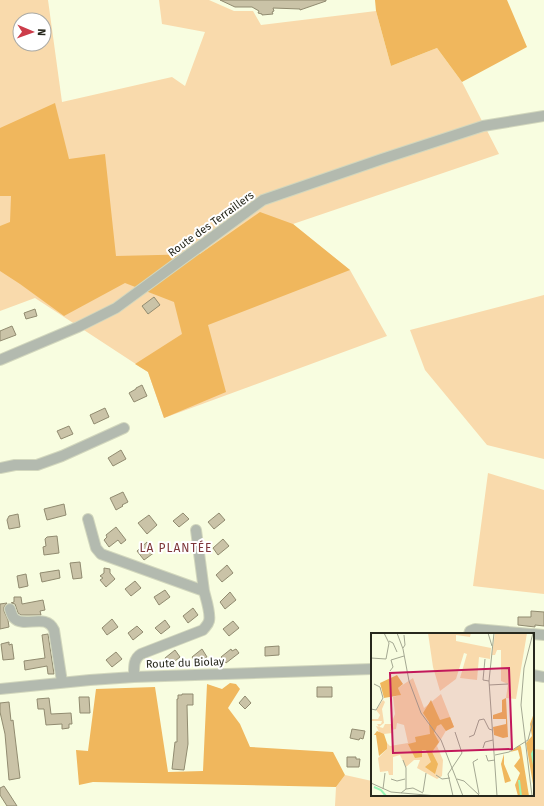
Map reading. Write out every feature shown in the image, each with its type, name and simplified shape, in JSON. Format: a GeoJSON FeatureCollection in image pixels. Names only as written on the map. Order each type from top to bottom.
{"type":"FeatureCollection","features":[{"type":"Feature","properties":{"kind":"street","name":"Route des Terraillers"},"geometry":{"type":"LineString","coordinates":[[0,360],[78,328],[116,308],[263,200],[374,161],[483,126],[544,116]]}},
{"type":"Feature","properties":{"kind":"street"},"geometry":{"type":"LineString","coordinates":[[0,468],[15,465],[37,465],[62,456],[124,428]]}},
{"type":"Feature","properties":{"kind":"street"},"geometry":{"type":"LineString","coordinates":[[88,519],[96,548],[101,554],[204,591]]}},
{"type":"Feature","properties":{"kind":"street"},"geometry":{"type":"LineString","coordinates":[[134,677],[136,657],[203,630],[209,621],[196,530]]}},
{"type":"Feature","properties":{"kind":"street"},"geometry":{"type":"LineString","coordinates":[[10,609],[13,617],[18,621],[38,621],[46,622],[52,625],[62,682]]}},
{"type":"Feature","properties":{"kind":"street"},"geometry":{"type":"LineString","coordinates":[[470,633],[470,631],[475,629],[521,633]]}},
{"type":"Feature","properties":{"kind":"street"},"geometry":{"type":"LineString","coordinates":[[534,634],[544,635]]}},
{"type":"Feature","properties":{"kind":"street","name":"Route du Biolay"},"geometry":{"type":"LineString","coordinates":[[0,689],[62,682],[134,677],[371,669]]}},
{"type":"Feature","properties":{"kind":"street"},"geometry":{"type":"LineString","coordinates":[[534,675],[544,677]]}},
{"type":"Feature","properties":{"kind":"shaded area"},"geometry":{"type":"Polygon","coordinates":[[[0,0],[48,0],[50,12],[12,12],[12,52],[52,52],[52,29],[62,102],[172,77],[185,86],[205,32],[162,24],[159,0],[209,0],[234,11],[253,11],[261,25],[376,11],[391,66],[437,48],[462,82],[499,154],[293,224],[350,270],[387,336],[164,418],[148,372],[35,298],[0,311],[0,0]]]}},
{"type":"Feature","properties":{"kind":"shaded area"},"geometry":{"type":"Polygon","coordinates":[[[375,0],[507,0],[527,47],[462,82],[437,48],[391,66],[376,11],[375,0]]]}},
{"type":"Feature","properties":{"kind":"shaded area"},"geometry":{"type":"Polygon","coordinates":[[[55,103],[69,159],[105,154],[116,256],[200,254],[260,212],[293,224],[350,270],[208,325],[226,392],[164,418],[148,372],[135,364],[182,334],[174,302],[125,283],[64,316],[0,271],[0,226],[10,222],[11,196],[0,196],[0,128],[55,103]]]}},
{"type":"Feature","properties":{"kind":"shaded area"},"geometry":{"type":"Polygon","coordinates":[[[544,295],[544,459],[487,445],[425,370],[410,330],[544,295]]]}},
{"type":"Feature","properties":{"kind":"shaded area"},"geometry":{"type":"Polygon","coordinates":[[[488,473],[544,490],[544,594],[473,586],[488,473]]]}},
{"type":"Feature","properties":{"kind":"shaded area"},"geometry":{"type":"Polygon","coordinates":[[[230,683],[236,684],[240,689],[228,708],[240,724],[250,747],[333,752],[345,775],[336,787],[93,782],[79,785],[76,750],[88,751],[96,689],[155,687],[168,772],[203,771],[207,684],[222,689],[230,683]]]}},
{"type":"Feature","properties":{"kind":"shaded area"},"geometry":{"type":"Polygon","coordinates":[[[534,749],[544,750],[544,806],[335,806],[336,787],[345,775],[371,781],[371,796],[534,796],[534,749]]]}},
{"type":"Feature","properties":{"kind":"building"},"geometry":{"type":"Polygon","coordinates":[[[220,0],[326,1],[300,10],[273,8],[273,14],[262,15],[258,13],[259,11],[252,7],[235,7],[220,0]]]}},
{"type":"Feature","properties":{"kind":"building"},"geometry":{"type":"Polygon","coordinates":[[[154,297],[160,305],[148,314],[142,306],[154,297]]]}},
{"type":"Feature","properties":{"kind":"building"},"geometry":{"type":"Polygon","coordinates":[[[35,309],[37,316],[26,319],[24,313],[35,309]]]}},
{"type":"Feature","properties":{"kind":"building"},"geometry":{"type":"Polygon","coordinates":[[[12,326],[16,335],[0,341],[0,331],[12,326]]]}},
{"type":"Feature","properties":{"kind":"building"},"geometry":{"type":"Polygon","coordinates":[[[142,385],[147,396],[134,402],[129,393],[142,385]]]}},
{"type":"Feature","properties":{"kind":"building"},"geometry":{"type":"Polygon","coordinates":[[[105,408],[109,417],[94,424],[90,415],[105,408]]]}},
{"type":"Feature","properties":{"kind":"building"},"geometry":{"type":"Polygon","coordinates":[[[69,426],[73,434],[61,439],[57,431],[69,426]]]}},
{"type":"Feature","properties":{"kind":"building"},"geometry":{"type":"Polygon","coordinates":[[[121,450],[126,459],[113,466],[108,458],[121,450]]]}},
{"type":"Feature","properties":{"kind":"building"},"geometry":{"type":"Polygon","coordinates":[[[123,492],[128,502],[116,510],[110,498],[123,492]]]}},
{"type":"Feature","properties":{"kind":"building"},"geometry":{"type":"Polygon","coordinates":[[[64,504],[66,515],[47,520],[44,509],[64,504]]]}},
{"type":"Feature","properties":{"kind":"building"},"geometry":{"type":"Polygon","coordinates":[[[183,513],[189,519],[179,527],[173,521],[183,513]]]}},
{"type":"Feature","properties":{"kind":"building"},"geometry":{"type":"Polygon","coordinates":[[[219,513],[225,520],[214,529],[208,522],[219,513]]]}},
{"type":"Feature","properties":{"kind":"building"},"geometry":{"type":"Polygon","coordinates":[[[18,514],[20,527],[9,529],[7,520],[9,516],[18,514]]]}},
{"type":"Feature","properties":{"kind":"building"},"geometry":{"type":"Polygon","coordinates":[[[149,515],[157,525],[147,534],[138,523],[149,515]]]}},
{"type":"Feature","properties":{"kind":"building"},"geometry":{"type":"Polygon","coordinates":[[[116,527],[126,540],[121,544],[118,540],[109,547],[104,540],[107,537],[106,535],[116,527]]]}},
{"type":"Feature","properties":{"kind":"building"},"geometry":{"type":"Polygon","coordinates":[[[57,536],[59,553],[44,555],[43,547],[46,546],[45,539],[47,537],[57,536]]]}},
{"type":"Feature","properties":{"kind":"building"},"geometry":{"type":"Polygon","coordinates":[[[223,539],[229,546],[218,555],[213,548],[223,539]]]}},
{"type":"Feature","properties":{"kind":"building"},"geometry":{"type":"Polygon","coordinates":[[[147,542],[155,552],[144,560],[137,551],[147,542]]]}},
{"type":"Feature","properties":{"kind":"building"},"geometry":{"type":"Polygon","coordinates":[[[80,562],[82,578],[73,579],[70,563],[80,562]]]}},
{"type":"Feature","properties":{"kind":"building"},"geometry":{"type":"Polygon","coordinates":[[[227,565],[233,573],[222,582],[216,575],[227,565]]]}},
{"type":"Feature","properties":{"kind":"building"},"geometry":{"type":"Polygon","coordinates":[[[104,568],[110,569],[110,573],[115,579],[106,587],[100,580],[103,578],[100,576],[104,573],[104,568]]]}},
{"type":"Feature","properties":{"kind":"building"},"geometry":{"type":"Polygon","coordinates":[[[59,570],[60,578],[42,582],[40,573],[59,570]]]}},
{"type":"Feature","properties":{"kind":"building"},"geometry":{"type":"Polygon","coordinates":[[[26,574],[28,586],[19,588],[17,576],[26,574]]]}},
{"type":"Feature","properties":{"kind":"building"},"geometry":{"type":"Polygon","coordinates":[[[135,581],[141,588],[131,596],[125,589],[135,581]]]}},
{"type":"Feature","properties":{"kind":"building"},"geometry":{"type":"Polygon","coordinates":[[[165,590],[170,597],[159,605],[154,597],[165,590]]]}},
{"type":"Feature","properties":{"kind":"building"},"geometry":{"type":"Polygon","coordinates":[[[230,592],[236,600],[225,609],[220,602],[230,592]]]}},
{"type":"Feature","properties":{"kind":"building"},"geometry":{"type":"Polygon","coordinates":[[[14,597],[21,597],[22,604],[43,600],[45,610],[40,611],[41,615],[21,615],[18,613],[15,604],[11,603],[14,602],[14,597]]]}},
{"type":"Feature","properties":{"kind":"building"},"geometry":{"type":"Polygon","coordinates":[[[7,603],[4,607],[4,611],[9,627],[0,629],[0,604],[7,603]]]}},
{"type":"Feature","properties":{"kind":"building"},"geometry":{"type":"Polygon","coordinates":[[[193,608],[198,615],[188,623],[183,616],[193,608]]]}},
{"type":"Feature","properties":{"kind":"building"},"geometry":{"type":"Polygon","coordinates":[[[531,611],[544,612],[544,626],[535,625],[535,627],[518,625],[518,617],[531,617],[531,611]]]}},
{"type":"Feature","properties":{"kind":"building"},"geometry":{"type":"Polygon","coordinates":[[[112,619],[118,627],[107,635],[102,628],[112,619]]]}},
{"type":"Feature","properties":{"kind":"building"},"geometry":{"type":"Polygon","coordinates":[[[165,620],[170,627],[161,634],[155,628],[165,620]]]}},
{"type":"Feature","properties":{"kind":"building"},"geometry":{"type":"Polygon","coordinates":[[[233,621],[239,628],[229,636],[223,629],[233,621]]]}},
{"type":"Feature","properties":{"kind":"building"},"geometry":{"type":"Polygon","coordinates":[[[137,626],[143,632],[133,640],[128,633],[137,626]]]}},
{"type":"Feature","properties":{"kind":"building"},"geometry":{"type":"Polygon","coordinates":[[[48,634],[54,674],[48,674],[47,666],[25,670],[24,661],[45,658],[42,635],[48,634]]]}},
{"type":"Feature","properties":{"kind":"building"},"geometry":{"type":"Polygon","coordinates":[[[9,642],[9,645],[12,644],[14,659],[3,660],[1,644],[9,642]]]}},
{"type":"Feature","properties":{"kind":"building"},"geometry":{"type":"Polygon","coordinates":[[[279,646],[279,655],[265,656],[265,647],[279,646]]]}},
{"type":"Feature","properties":{"kind":"building"},"geometry":{"type":"Polygon","coordinates":[[[202,649],[207,657],[197,664],[192,657],[202,649]]]}},
{"type":"Feature","properties":{"kind":"building"},"geometry":{"type":"Polygon","coordinates":[[[231,649],[232,651],[236,649],[239,653],[226,663],[221,657],[231,649]]]}},
{"type":"Feature","properties":{"kind":"building"},"geometry":{"type":"Polygon","coordinates":[[[175,650],[180,657],[170,665],[165,658],[175,650]]]}},
{"type":"Feature","properties":{"kind":"building"},"geometry":{"type":"Polygon","coordinates":[[[116,652],[122,659],[112,667],[106,660],[116,652]]]}},
{"type":"Feature","properties":{"kind":"building"},"geometry":{"type":"Polygon","coordinates":[[[317,687],[332,687],[332,697],[317,697],[317,687]]]}},
{"type":"Feature","properties":{"kind":"building"},"geometry":{"type":"Polygon","coordinates":[[[193,694],[193,705],[187,705],[188,744],[184,770],[172,769],[175,742],[177,742],[177,699],[178,695],[193,694]]]}},
{"type":"Feature","properties":{"kind":"building"},"geometry":{"type":"Polygon","coordinates":[[[245,696],[251,703],[245,709],[239,703],[245,696]]]}},
{"type":"Feature","properties":{"kind":"building"},"geometry":{"type":"Polygon","coordinates":[[[79,697],[89,697],[90,713],[80,713],[79,697]]]}},
{"type":"Feature","properties":{"kind":"building"},"geometry":{"type":"Polygon","coordinates":[[[49,698],[51,714],[71,713],[72,724],[69,724],[69,728],[62,729],[62,724],[46,725],[44,709],[38,709],[37,699],[49,698]]]}},
{"type":"Feature","properties":{"kind":"building"},"geometry":{"type":"Polygon","coordinates":[[[9,702],[11,721],[13,720],[20,778],[9,780],[5,734],[0,712],[0,703],[9,702]]]}},
{"type":"Feature","properties":{"kind":"building"},"geometry":{"type":"Polygon","coordinates":[[[352,729],[365,731],[363,739],[360,738],[359,740],[350,738],[352,729]]]}},
{"type":"Feature","properties":{"kind":"building"},"geometry":{"type":"Polygon","coordinates":[[[347,757],[356,757],[356,759],[360,759],[359,767],[347,767],[347,757]]]}},
{"type":"Feature","properties":{"kind":"building"},"geometry":{"type":"Polygon","coordinates":[[[4,786],[17,806],[7,806],[0,795],[0,788],[4,786]]]}},
{"type":"Feature","properties":{"kind":"district","name":"LA PLANTÉE"},"geometry":{"type":"Point","coordinates":[176,548]}}]}
